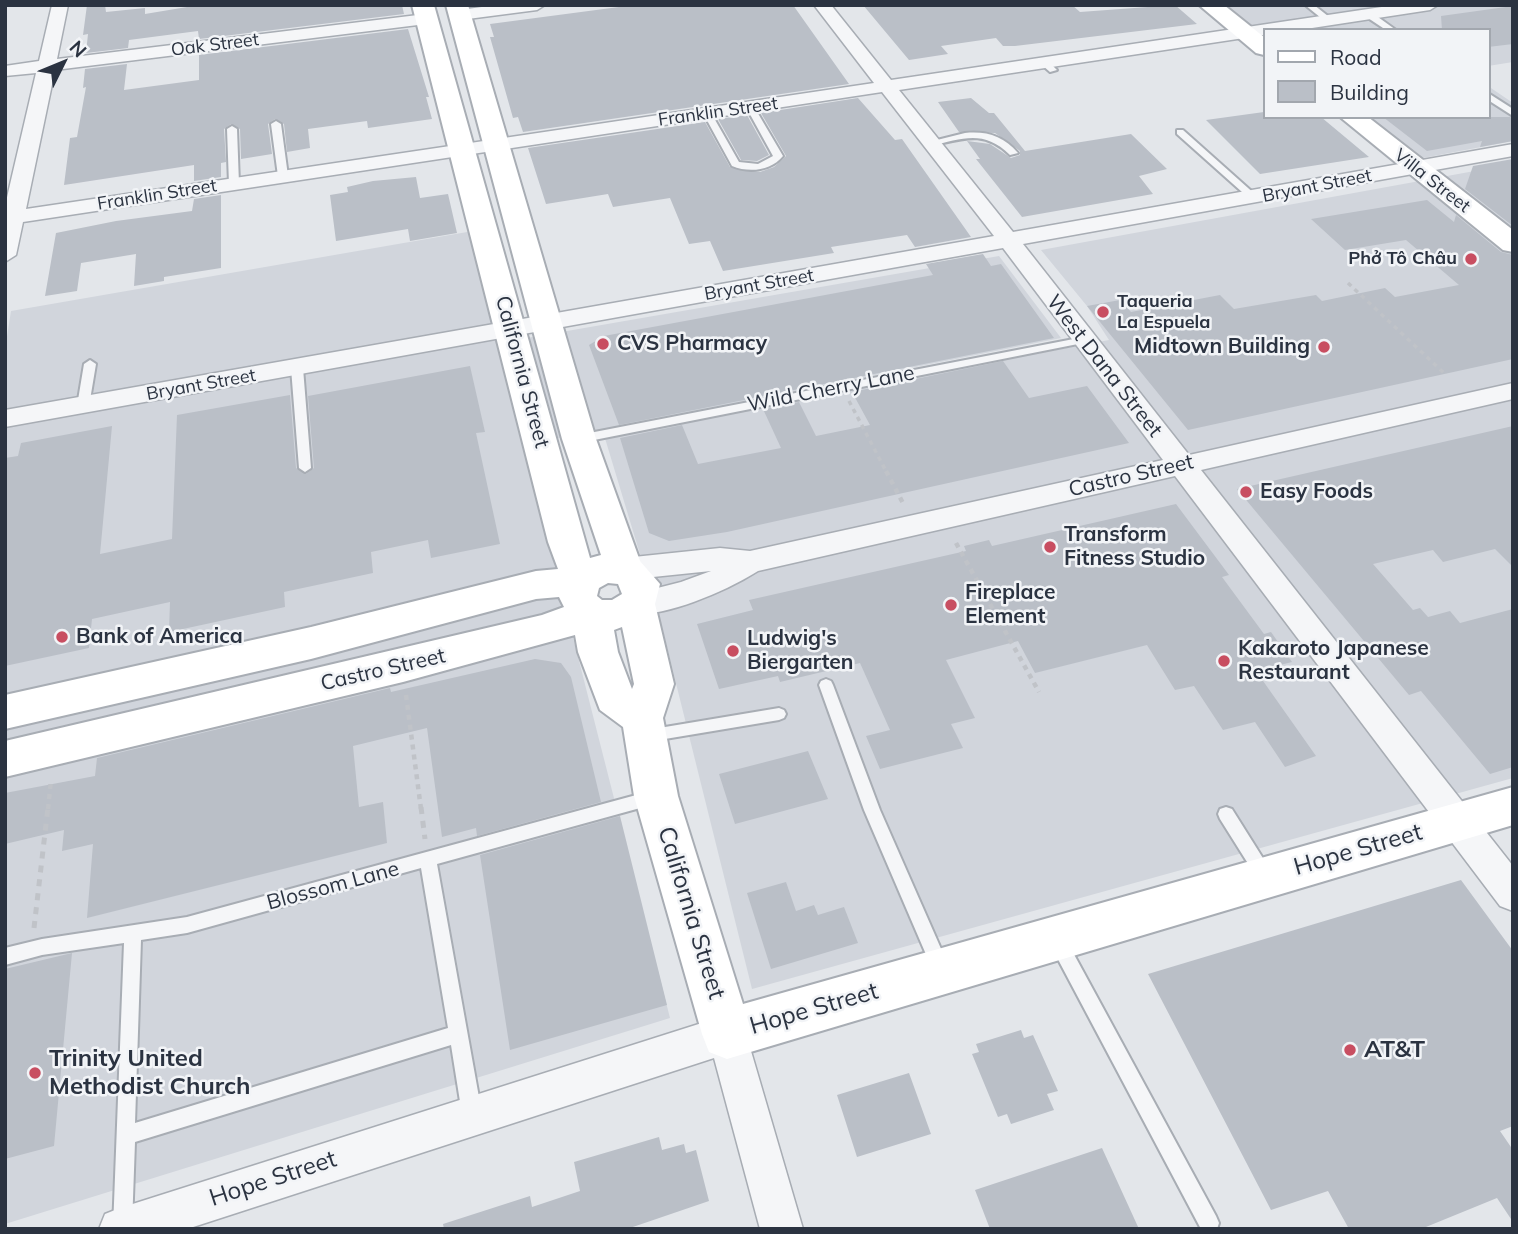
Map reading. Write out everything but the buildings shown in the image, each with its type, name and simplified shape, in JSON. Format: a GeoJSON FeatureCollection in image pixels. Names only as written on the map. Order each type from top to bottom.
{"type":"FeatureCollection","features":[{"type":"Feature","properties":{"kind":"main road"},"geometry":{"type":"LineString","coordinates":[[1210,5],[1262,46]]}},
{"type":"Feature","properties":{"kind":"main road","name":"California Street"},"geometry":{"type":"LineString","coordinates":[[458,10],[579,439],[630,586],[654,684],[644,727],[656,796],[727,1034]]}},
{"type":"Feature","properties":{"kind":"main road","name":"California Street"},"geometry":{"type":"LineString","coordinates":[[424,12],[512,329],[566,542],[586,597],[598,652],[614,698],[644,727]]}},
{"type":"Feature","properties":{"kind":"main road","name":"Villa Street"},"geometry":{"type":"LineString","coordinates":[[1355,119],[1513,244]]}},
{"type":"Feature","properties":{"kind":"main road","name":"Castro Street"},"geometry":{"type":"LineString","coordinates":[[5,712],[311,643],[536,585],[586,597],[617,615],[630,586]]}},
{"type":"Feature","properties":{"kind":"main road","name":"Castro Street"},"geometry":{"type":"LineString","coordinates":[[5,759],[549,629],[586,597]]}},
{"type":"Feature","properties":{"kind":"main road","name":"Hope Street"},"geometry":{"type":"LineString","coordinates":[[727,1034],[1512,807]]}},
{"type":"Feature","properties":{"kind":"street"},"geometry":{"type":"LineString","coordinates":[[5,255],[10,217],[60,5]]}},
{"type":"Feature","properties":{"kind":"street"},"geometry":{"type":"LineString","coordinates":[[458,10],[537,5]]}},
{"type":"Feature","properties":{"kind":"street","name":"West Dana Street"},"geometry":{"type":"LineString","coordinates":[[822,5],[1009,241],[1513,894]]}},
{"type":"Feature","properties":{"kind":"street","name":"Franklin Street"},"geometry":{"type":"LineString","coordinates":[[1277,28],[1430,5]]}},
{"type":"Feature","properties":{"kind":"street","name":"Oak Street"},"geometry":{"type":"LineString","coordinates":[[5,71],[424,12]]}},
{"type":"Feature","properties":{"kind":"street","name":"Franklin Street"},"geometry":{"type":"LineString","coordinates":[[10,217],[887,86],[1049,67],[1262,30]]}},
{"type":"Feature","properties":{"kind":"street","name":"Bryant Street"},"geometry":{"type":"LineString","coordinates":[[5,419],[1513,150]]}},
{"type":"Feature","properties":{"kind":"street","name":"Castro Street"},"geometry":{"type":"LineString","coordinates":[[630,586],[663,599],[727,577],[750,562],[1513,391]]}},
{"type":"Feature","properties":{"kind":"street","name":"Hope Street"},"geometry":{"type":"LineString","coordinates":[[121,1228],[727,1034]]}},
{"type":"Feature","properties":{"kind":"street","name":"California Street"},"geometry":{"type":"LineString","coordinates":[[727,1034],[782,1229]]}},
{"type":"Feature","properties":{"kind":"lane"},"geometry":{"type":"LineString","coordinates":[[1309,5],[1329,20]]}},
{"type":"Feature","properties":{"kind":"lane"},"geometry":{"type":"LineString","coordinates":[[1368,14],[1389,28]]}},
{"type":"Feature","properties":{"kind":"lane"},"geometry":{"type":"LineString","coordinates":[[1490,97],[1513,113]]}},
{"type":"Feature","properties":{"kind":"lane"},"geometry":{"type":"LineString","coordinates":[[707,113],[735,164],[747,168],[771,163],[778,156],[750,107]]}},
{"type":"Feature","properties":{"kind":"lane"},"geometry":{"type":"LineString","coordinates":[[276,124],[283,176]]}},
{"type":"Feature","properties":{"kind":"lane"},"geometry":{"type":"LineString","coordinates":[[232,129],[234,184]]}},
{"type":"Feature","properties":{"kind":"lane"},"geometry":{"type":"LineString","coordinates":[[1180,132],[1254,198]]}},
{"type":"Feature","properties":{"kind":"lane"},"geometry":{"type":"LineString","coordinates":[[930,143],[983,134],[1002,141],[1013,153]]}},
{"type":"Feature","properties":{"kind":"lane","name":"Wild Cherry Lane"},"geometry":{"type":"LineString","coordinates":[[579,439],[1084,340]]}},
{"type":"Feature","properties":{"kind":"lane"},"geometry":{"type":"LineString","coordinates":[[83,406],[90,364]]}},
{"type":"Feature","properties":{"kind":"lane"},"geometry":{"type":"LineString","coordinates":[[297,368],[305,468]]}},
{"type":"Feature","properties":{"kind":"lane"},"geometry":{"type":"LineString","coordinates":[[826,685],[872,810],[942,971]]}},
{"type":"Feature","properties":{"kind":"lane"},"geometry":{"type":"LineString","coordinates":[[644,727],[779,714]]}},
{"type":"Feature","properties":{"kind":"lane","name":"Blossom Lane"},"geometry":{"type":"LineString","coordinates":[[5,957],[32,950],[187,925],[656,796]]}},
{"type":"Feature","properties":{"kind":"lane"},"geometry":{"type":"LineString","coordinates":[[1226,814],[1265,877]]}},
{"type":"Feature","properties":{"kind":"lane"},"geometry":{"type":"LineString","coordinates":[[428,860],[472,1114]]}},
{"type":"Feature","properties":{"kind":"lane"},"geometry":{"type":"LineString","coordinates":[[121,1228],[133,934]]}},
{"type":"Feature","properties":{"kind":"lane"},"geometry":{"type":"LineString","coordinates":[[1056,938],[1209,1223]]}},
{"type":"Feature","properties":{"kind":"lane"},"geometry":{"type":"LineString","coordinates":[[126,1135],[458,1034]]}},
{"type":"Feature","properties":{"kind":"path"},"geometry":{"type":"LineString","coordinates":[[1348,283],[1445,374]]}},
{"type":"Feature","properties":{"kind":"path"},"geometry":{"type":"LineString","coordinates":[[842,387],[915,524]]}},
{"type":"Feature","properties":{"kind":"path"},"geometry":{"type":"LineString","coordinates":[[956,543],[1039,692]]}},
{"type":"Feature","properties":{"kind":"path"},"geometry":{"type":"LineString","coordinates":[[403,666],[428,860]]}},
{"type":"Feature","properties":{"kind":"path"},"geometry":{"type":"LineString","coordinates":[[32,950],[55,748]]}},
{"type":"Feature","properties":{"kind":"shaded area"},"geometry":{"type":"Polygon","coordinates":[[[1215,5],[1513,5],[1513,62],[1490,66],[1490,28],[1262,28],[1262,43],[1215,5]]]}},
{"type":"Feature","properties":{"kind":"shaded area"},"geometry":{"type":"Polygon","coordinates":[[[1490,87],[1513,103],[1513,141],[1407,161],[1355,119],[1490,119],[1490,87]]]}},
{"type":"Feature","properties":{"kind":"shaded area"},"geometry":{"type":"Polygon","coordinates":[[[1513,164],[1513,778],[752,989],[662,627],[604,435],[1109,340],[1087,306],[1041,250],[1513,164]]]}},
{"type":"Feature","properties":{"kind":"shaded area"},"geometry":{"type":"Polygon","coordinates":[[[473,231],[498,343],[999,256],[1061,338],[524,445],[670,1018],[5,1224],[5,349],[11,311],[473,231]]]}},
{"type":"Feature","properties":{"kind":"place","name":"Phở Tô Châu"},"geometry":{"type":"Point","coordinates":[1471,259]}},
{"type":"Feature","properties":{"kind":"place","name":"Taqueria La Espuela"},"geometry":{"type":"Point","coordinates":[1103,312]}},
{"type":"Feature","properties":{"kind":"place","name":"CVS Pharmacy"},"geometry":{"type":"Point","coordinates":[603,344]}},
{"type":"Feature","properties":{"kind":"place","name":"Midtown Building"},"geometry":{"type":"Point","coordinates":[1324,347]}},
{"type":"Feature","properties":{"kind":"place","name":"Easy Foods"},"geometry":{"type":"Point","coordinates":[1246,492]}},
{"type":"Feature","properties":{"kind":"place","name":"Transform Fitness Studio"},"geometry":{"type":"Point","coordinates":[1050,547]}},
{"type":"Feature","properties":{"kind":"place","name":"Fireplace Element"},"geometry":{"type":"Point","coordinates":[951,605]}},
{"type":"Feature","properties":{"kind":"place","name":"Bank of America"},"geometry":{"type":"Point","coordinates":[62,637]}},
{"type":"Feature","properties":{"kind":"place","name":"Ludwig's Biergarten"},"geometry":{"type":"Point","coordinates":[733,651]}},
{"type":"Feature","properties":{"kind":"place","name":"Kakaroto Japanese Restaurant"},"geometry":{"type":"Point","coordinates":[1224,661]}},
{"type":"Feature","properties":{"kind":"place","name":"AT&T"},"geometry":{"type":"Point","coordinates":[1350,1050]}},
{"type":"Feature","properties":{"kind":"place","name":"Trinity United Methodist Church"},"geometry":{"type":"Point","coordinates":[35,1073]}}]}
